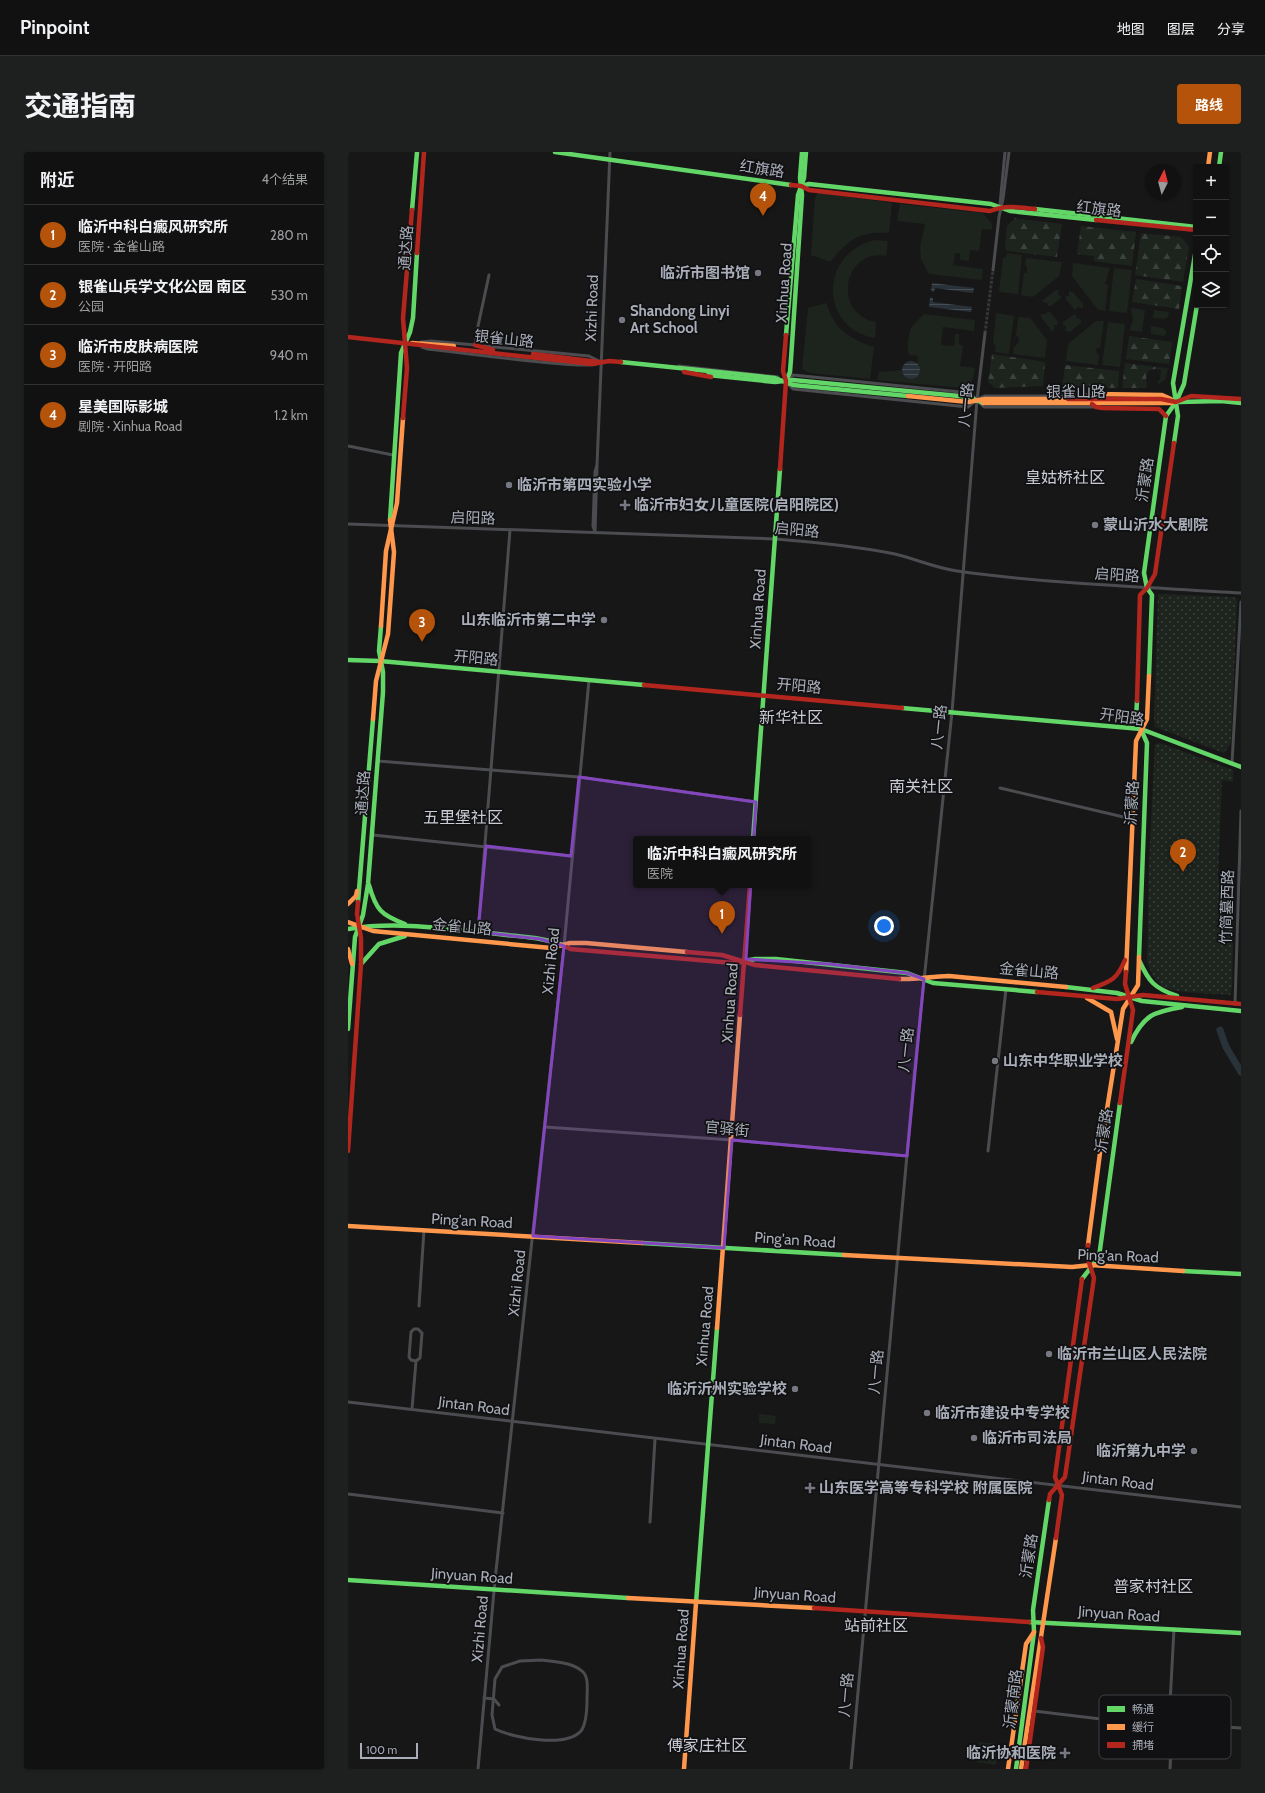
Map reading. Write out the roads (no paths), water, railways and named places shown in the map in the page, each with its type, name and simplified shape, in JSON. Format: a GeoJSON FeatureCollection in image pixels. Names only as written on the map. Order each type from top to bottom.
{"type":"FeatureCollection","features":[{"type":"Feature","properties":{"kind":"main road","name":"通达路"},"geometry":{"type":"LineString","coordinates":[[348,1151],[361,964],[360,926],[368,884],[373,835],[383,692],[383,672],[380,661],[380,633],[386,551],[397,503],[404,431],[407,368],[403,318],[417,152]]}},
{"type":"Feature","properties":{"kind":"main road","name":"通达路"},"geometry":{"type":"LineString","coordinates":[[348,1029],[355,937],[360,926],[357,914],[376,681],[388,634],[394,552],[392,527],[389,516],[401,353],[410,332],[413,318],[424,152]]}},
{"type":"Feature","properties":{"kind":"main road","name":"红旗路"},"geometry":{"type":"LineString","coordinates":[[555,152],[801,186],[809,184],[991,204],[1010,211],[1193,229]]}},
{"type":"Feature","properties":{"kind":"main road","name":"Xinhua Road"},"geometry":{"type":"LineString","coordinates":[[801,186],[802,152]]}},
{"type":"Feature","properties":{"kind":"main road","name":"Xinhua Road"},"geometry":{"type":"LineString","coordinates":[[753,836],[786,381],[783,371],[798,195],[804,178],[806,152]]}},
{"type":"Feature","properties":{"kind":"main road"},"geometry":{"type":"LineString","coordinates":[[1208,164],[1210,152]]}},
{"type":"Feature","properties":{"kind":"main road"},"geometry":{"type":"LineString","coordinates":[[1219,164],[1221,152]]}},
{"type":"Feature","properties":{"kind":"main road","name":"沂蒙路"},"geometry":{"type":"LineString","coordinates":[[1034,1632],[1032,1621],[1050,1494],[1058,1487],[1065,1477],[1094,1278],[1087,1256],[1100,1153],[1117,1043],[1123,1009],[1138,985],[1147,743],[1136,718],[1140,595],[1147,588],[1155,574],[1178,416],[1173,383],[1193,266]]}},
{"type":"Feature","properties":{"kind":"main road","name":"沂蒙路"},"geometry":{"type":"LineString","coordinates":[[1040,1632],[1062,1495],[1055,1477],[1082,1278],[1099,1257],[1134,1010],[1125,984],[1136,741],[1147,719],[1152,596],[1147,588],[1144,573],[1166,416],[1176,402],[1184,384],[1197,308]]}},
{"type":"Feature","properties":{"kind":"main road","name":"银雀山路"},"geometry":{"type":"LineString","coordinates":[[348,337],[592,364],[601,362],[620,362],[786,381]]}},
{"type":"Feature","properties":{"kind":"main road"},"geometry":{"type":"LineString","coordinates":[[475,345],[494,352]]}},
{"type":"Feature","properties":{"kind":"main road"},"geometry":{"type":"LineString","coordinates":[[484,356],[494,352]]}},
{"type":"Feature","properties":{"kind":"main road","name":"银雀山路"},"geometry":{"type":"LineString","coordinates":[[601,362],[684,372],[694,375],[775,384],[793,380],[969,397],[984,404],[1160,404],[1176,402],[1222,401],[1241,403]]}},
{"type":"Feature","properties":{"kind":"main road"},"geometry":{"type":"LineString","coordinates":[[1074,400],[1094,394],[1162,395],[1176,402]]}},
{"type":"Feature","properties":{"kind":"main road","name":"银雀山路"},"geometry":{"type":"LineString","coordinates":[[977,400],[1161,399],[1176,402],[1191,396],[1241,399]]}},
{"type":"Feature","properties":{"kind":"main road"},"geometry":{"type":"LineString","coordinates":[[1092,404],[1096,408],[1156,409],[1160,410],[1166,416]]}},
{"type":"Feature","properties":{"kind":"main road","name":"开阳路"},"geometry":{"type":"LineString","coordinates":[[348,660],[380,661],[764,694],[1141,729],[1241,767]]}},
{"type":"Feature","properties":{"kind":"main road"},"geometry":{"type":"LineString","coordinates":[[348,904],[356,896],[360,881]]}},
{"type":"Feature","properties":{"kind":"main road"},"geometry":{"type":"LineString","coordinates":[[368,884],[373,899],[382,915],[410,926]]}},
{"type":"Feature","properties":{"kind":"main road","name":"Xinhua Road"},"geometry":{"type":"LineString","coordinates":[[684,1769],[707,1445],[746,962],[750,888]]}},
{"type":"Feature","properties":{"kind":"main road","name":"金雀山路"},"geometry":{"type":"LineString","coordinates":[[348,922],[373,931],[550,948],[564,946],[570,943],[586,943],[722,955],[755,965],[832,974],[913,980],[933,976],[949,976],[1091,989],[1117,993],[1142,1001],[1241,1011]]}},
{"type":"Feature","properties":{"kind":"main road","name":"金雀山路"},"geometry":{"type":"LineString","coordinates":[[348,929],[360,926],[410,926],[540,939],[570,949],[733,963],[746,962],[755,959],[776,959],[822,963],[907,973],[933,983],[1006,990],[1117,999],[1143,995],[1241,1004]]}},
{"type":"Feature","properties":{"kind":"main road"},"geometry":{"type":"LineString","coordinates":[[361,964],[369,953],[384,940],[412,935]]}},
{"type":"Feature","properties":{"kind":"main road"},"geometry":{"type":"LineString","coordinates":[[348,949],[353,968]]}},
{"type":"Feature","properties":{"kind":"main road"},"geometry":{"type":"LineString","coordinates":[[1091,989],[1114,980],[1119,974],[1127,955]]}},
{"type":"Feature","properties":{"kind":"main road"},"geometry":{"type":"LineString","coordinates":[[1138,959],[1149,982],[1159,991],[1190,1000]]}},
{"type":"Feature","properties":{"kind":"main road"},"geometry":{"type":"LineString","coordinates":[[1085,996],[1111,1012],[1117,1043]]}},
{"type":"Feature","properties":{"kind":"main road"},"geometry":{"type":"LineString","coordinates":[[1129,1047],[1139,1024],[1155,1011],[1191,1006]]}},
{"type":"Feature","properties":{"kind":"main road","name":"Ping'an Road"},"geometry":{"type":"LineString","coordinates":[[348,1226],[898,1258],[1072,1267],[1091,1265],[1241,1274]]}},
{"type":"Feature","properties":{"kind":"main road","name":"Jinyuan Road"},"geometry":{"type":"LineString","coordinates":[[348,1580],[697,1602],[1241,1633]]}},
{"type":"Feature","properties":{"kind":"main road"},"geometry":{"type":"LineString","coordinates":[[1008,1769],[1026,1644],[1034,1632]]}},
{"type":"Feature","properties":{"kind":"main road","name":"沂蒙南路"},"geometry":{"type":"LineString","coordinates":[[1016,1769],[1034,1632]]}},
{"type":"Feature","properties":{"kind":"main road"},"geometry":{"type":"LineString","coordinates":[[1026,1769],[1043,1648],[1040,1632]]}},
{"type":"Feature","properties":{"kind":"main road","name":"沂蒙南路"},"geometry":{"type":"LineString","coordinates":[[1021,1769],[1040,1632]]}},
{"type":"Feature","properties":{"kind":"street","name":"Xizhi Road"},"geometry":{"type":"LineString","coordinates":[[595,532],[610,152]]}},
{"type":"Feature","properties":{"kind":"street"},"geometry":{"type":"LineString","coordinates":[[993,270],[1005,152]]}},
{"type":"Feature","properties":{"kind":"street"},"geometry":{"type":"LineString","coordinates":[[1000,207],[1003,199],[1009,152]]}},
{"type":"Feature","properties":{"kind":"street"},"geometry":{"type":"LineString","coordinates":[[475,345],[489,275]]}},
{"type":"Feature","properties":{"kind":"street","name":"八一路"},"geometry":{"type":"LineString","coordinates":[[851,1769],[907,1156],[952,712],[977,400],[985,333]]}},
{"type":"Feature","properties":{"kind":"street"},"geometry":{"type":"LineString","coordinates":[[419,344],[431,341],[589,356],[601,362]]}},
{"type":"Feature","properties":{"kind":"street"},"geometry":{"type":"LineString","coordinates":[[419,344],[428,349],[484,356],[593,366],[601,362]]}},
{"type":"Feature","properties":{"kind":"street"},"geometry":{"type":"LineString","coordinates":[[786,381],[793,389],[968,407],[985,396],[1080,397],[1094,394]]}},
{"type":"Feature","properties":{"kind":"street"},"geometry":{"type":"LineString","coordinates":[[977,400],[984,407],[1096,408]]}},
{"type":"Feature","properties":{"kind":"street"},"geometry":{"type":"LineString","coordinates":[[348,446],[394,455]]}},
{"type":"Feature","properties":{"kind":"street","name":"启阳路"},"geometry":{"type":"LineString","coordinates":[[348,524],[392,527],[595,532],[775,539],[844,546],[897,555],[946,570],[963,572],[1147,588],[1241,593]]}},
{"type":"Feature","properties":{"kind":"street"},"geometry":{"type":"LineString","coordinates":[[478,932],[500,672],[510,530]]}},
{"type":"Feature","properties":{"kind":"street"},"geometry":{"type":"LineString","coordinates":[[1232,763],[1241,602]]}},
{"type":"Feature","properties":{"kind":"street","name":"Xizhi Road"},"geometry":{"type":"LineString","coordinates":[[478,1769],[512,1422],[564,946],[589,680]]}},
{"type":"Feature","properties":{"kind":"street"},"geometry":{"type":"LineString","coordinates":[[378,761],[579,777],[756,802]]}},
{"type":"Feature","properties":{"kind":"street"},"geometry":{"type":"LineString","coordinates":[[1000,788],[1132,819]]}},
{"type":"Feature","properties":{"kind":"street","name":"竹简墓西路"},"geometry":{"type":"LineString","coordinates":[[1235,1004],[1241,811]]}},
{"type":"Feature","properties":{"kind":"street"},"geometry":{"type":"LineString","coordinates":[[373,835],[572,856]]}},
{"type":"Feature","properties":{"kind":"street"},"geometry":{"type":"LineString","coordinates":[[988,1151],[1006,990]]}},
{"type":"Feature","properties":{"kind":"street","name":"官驿街"},"geometry":{"type":"LineString","coordinates":[[545,1127],[732,1140],[907,1156]]}},
{"type":"Feature","properties":{"kind":"street"},"geometry":{"type":"LineString","coordinates":[[419,1306],[424,1230]]}},
{"type":"Feature","properties":{"kind":"street"},"geometry":{"type":"LineString","coordinates":[[412,1410],[416,1361],[420,1358],[422,1333],[418,1329],[414,1329],[410,1332],[409,1357],[411,1360],[416,1361]]}},
{"type":"Feature","properties":{"kind":"street","name":"Jintan Road"},"geometry":{"type":"LineString","coordinates":[[348,1402],[1058,1487],[1070,1486],[1241,1507]]}},
{"type":"Feature","properties":{"kind":"street"},"geometry":{"type":"LineString","coordinates":[[650,1522],[655,1439]]}},
{"type":"Feature","properties":{"kind":"street"},"geometry":{"type":"LineString","coordinates":[[348,1494],[503,1513]]}},
{"type":"Feature","properties":{"kind":"street"},"geometry":{"type":"LineString","coordinates":[[1171,1695],[1174,1629]]}},
{"type":"Feature","properties":{"kind":"street"},"geometry":{"type":"LineString","coordinates":[[494,1699],[492,1716],[496,1729],[506,1734],[528,1739],[562,1740],[580,1733],[584,1725],[587,1700],[586,1677],[582,1671],[568,1664],[542,1660],[520,1661],[502,1667],[495,1678],[494,1699],[499,1705]]}},
{"type":"Feature","properties":{"kind":"street"},"geometry":{"type":"LineString","coordinates":[[484,1698],[494,1699]]}},
{"type":"Feature","properties":{"kind":"street"},"geometry":{"type":"LineString","coordinates":[[1034,1711],[1099,1719]]}},
{"type":"Feature","properties":{"kind":"street"},"geometry":{"type":"LineString","coordinates":[[1231,1727],[1241,1728]]}},
{"type":"Feature","properties":{"kind":"waterway"},"geometry":{"type":"LineString","coordinates":[[1220,1030],[1226,1047],[1241,1072]]}},
{"type":"Feature","properties":{"kind":"tunnel"},"geometry":{"type":"LineString","coordinates":[[985,333],[993,270]]}},
{"type":"Feature","properties":{"kind":"place","name":"星美国际影城"},"geometry":{"type":"Point","coordinates":[763,216]}},
{"type":"Feature","properties":{"kind":"place","name":"临沂市图书馆"},"geometry":{"type":"Point","coordinates":[758,273]}},
{"type":"Feature","properties":{"kind":"place","name":"Shandong Linyi Art School"},"geometry":{"type":"Point","coordinates":[622,320]}},
{"type":"Feature","properties":{"kind":"place","name":"临沂市第四实验小学"},"geometry":{"type":"Point","coordinates":[509,485]}},
{"type":"Feature","properties":{"kind":"place","name":"临沂市妇女儿童医院(启阳院区)"},"geometry":{"type":"Point","coordinates":[625,505]}},
{"type":"Feature","properties":{"kind":"place","name":"蒙山沂水大剧院"},"geometry":{"type":"Point","coordinates":[1095,525]}},
{"type":"Feature","properties":{"kind":"place","name":"山东临沂市第二中学"},"geometry":{"type":"Point","coordinates":[604,620]}},
{"type":"Feature","properties":{"kind":"place","name":"临沂市皮肤病医院"},"geometry":{"type":"Point","coordinates":[422,642]}},
{"type":"Feature","properties":{"kind":"place","name":"银雀山兵学文化公园 南区"},"geometry":{"type":"Point","coordinates":[1183,872]}},
{"type":"Feature","properties":{"kind":"place","name":"临沂中科白癜风研究所"},"geometry":{"type":"Point","coordinates":[722,934]}},
{"type":"Feature","properties":{"kind":"place","name":"山东中华职业学校"},"geometry":{"type":"Point","coordinates":[995,1061]}},
{"type":"Feature","properties":{"kind":"place","name":"临沂市兰山区人民法院"},"geometry":{"type":"Point","coordinates":[1049,1354]}},
{"type":"Feature","properties":{"kind":"place","name":"临沂沂州实验学校"},"geometry":{"type":"Point","coordinates":[795,1389]}},
{"type":"Feature","properties":{"kind":"place","name":"临沂市建设中专学校"},"geometry":{"type":"Point","coordinates":[927,1413]}},
{"type":"Feature","properties":{"kind":"place","name":"临沂市司法局"},"geometry":{"type":"Point","coordinates":[974,1438]}},
{"type":"Feature","properties":{"kind":"place","name":"临沂第九中学"},"geometry":{"type":"Point","coordinates":[1194,1451]}},
{"type":"Feature","properties":{"kind":"place","name":"山东医学高等专科学校 附属医院"},"geometry":{"type":"Point","coordinates":[810,1488]}},
{"type":"Feature","properties":{"kind":"place","name":"临沂协和医院"},"geometry":{"type":"Point","coordinates":[1065,1753]}},
{"type":"Feature","properties":{"kind":"district","name":"皇姑桥社区"},"geometry":{"type":"Point","coordinates":[1065,477]}},
{"type":"Feature","properties":{"kind":"district","name":"新华社区"},"geometry":{"type":"Point","coordinates":[791,717]}},
{"type":"Feature","properties":{"kind":"district","name":"南关社区"},"geometry":{"type":"Point","coordinates":[921,786]}},
{"type":"Feature","properties":{"kind":"district","name":"五里堡社区"},"geometry":{"type":"Point","coordinates":[463,817]}},
{"type":"Feature","properties":{"kind":"district","name":"普家村社区"},"geometry":{"type":"Point","coordinates":[1153,1586]}},
{"type":"Feature","properties":{"kind":"district","name":"站前社区"},"geometry":{"type":"Point","coordinates":[876,1625]}},
{"type":"Feature","properties":{"kind":"district","name":"傅家庄社区"},"geometry":{"type":"Point","coordinates":[707,1745]}}]}
